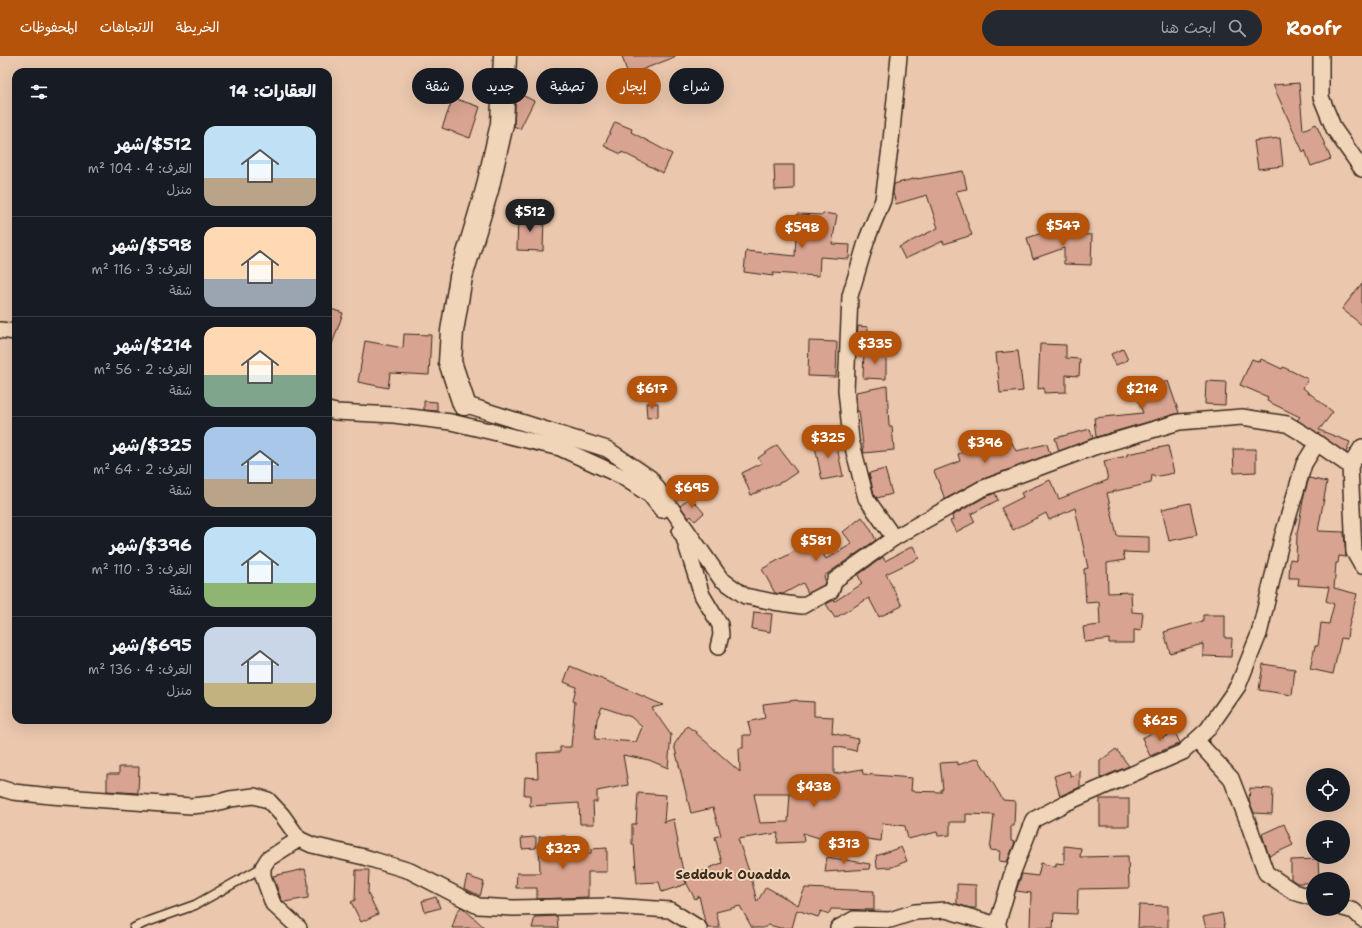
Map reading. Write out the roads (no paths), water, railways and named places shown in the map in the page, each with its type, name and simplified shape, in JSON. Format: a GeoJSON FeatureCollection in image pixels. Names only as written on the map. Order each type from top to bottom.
{"type":"FeatureCollection","features":[{"type":"Feature","properties":{"kind":"street"},"geometry":{"type":"LineString","coordinates":[[505,56],[502,124],[487,190],[461,277],[452,331],[450,362],[464,404],[607,449],[650,478],[720,579],[745,596],[802,606],[831,591],[836,580],[894,538],[981,489],[1094,447],[1179,422],[1242,417],[1287,424],[1350,466]]}},
{"type":"Feature","properties":{"kind":"street"},"geometry":{"type":"LineString","coordinates":[[894,538],[866,498],[852,440],[846,390],[850,296],[867,239],[884,200],[899,56]]}},
{"type":"Feature","properties":{"kind":"street"},"geometry":{"type":"LineString","coordinates":[[1321,56],[1322,97],[1334,129],[1362,168]]}},
{"type":"Feature","properties":{"kind":"street"},"geometry":{"type":"LineString","coordinates":[[0,330],[12,332]]}},
{"type":"Feature","properties":{"kind":"street"},"geometry":{"type":"LineString","coordinates":[[332,411],[394,415],[451,422],[560,448],[621,476],[650,495],[683,535],[702,595],[720,625],[721,635],[718,647]]}},
{"type":"Feature","properties":{"kind":"street"},"geometry":{"type":"LineString","coordinates":[[838,928],[854,919],[890,920],[915,912],[946,910],[998,926],[1011,877],[1033,820],[1078,798],[1183,752],[1208,729],[1238,686],[1259,634],[1282,538],[1304,464],[1317,443]]}},
{"type":"Feature","properties":{"kind":"street"},"geometry":{"type":"LineString","coordinates":[[1362,447],[1350,466],[1354,552],[1362,566]]}},
{"type":"Feature","properties":{"kind":"street"},"geometry":{"type":"LineString","coordinates":[[1196,740],[1231,778],[1266,873],[1294,892],[1306,896]]}},
{"type":"Feature","properties":{"kind":"street"},"geometry":{"type":"LineString","coordinates":[[0,788],[13,792],[51,796],[191,806],[212,804],[230,798],[254,796],[268,800],[282,815],[299,839],[312,845],[364,857],[410,871],[478,906],[513,908],[612,906],[670,910],[700,928]]}},
{"type":"Feature","properties":{"kind":"street"},"geometry":{"type":"LineString","coordinates":[[299,839],[268,859],[263,867],[263,876],[273,904],[299,928]]}},
{"type":"Feature","properties":{"kind":"street"},"geometry":{"type":"LineString","coordinates":[[1350,910],[1354,911],[1362,918]]}},
{"type":"Feature","properties":{"kind":"lane"},"geometry":{"type":"LineString","coordinates":[[134,928],[195,905],[263,867]]}},
{"type":"Feature","properties":{"kind":"district","name":"Seddouk Ouadda"},"geometry":{"type":"Point","coordinates":[733,874]}}]}
